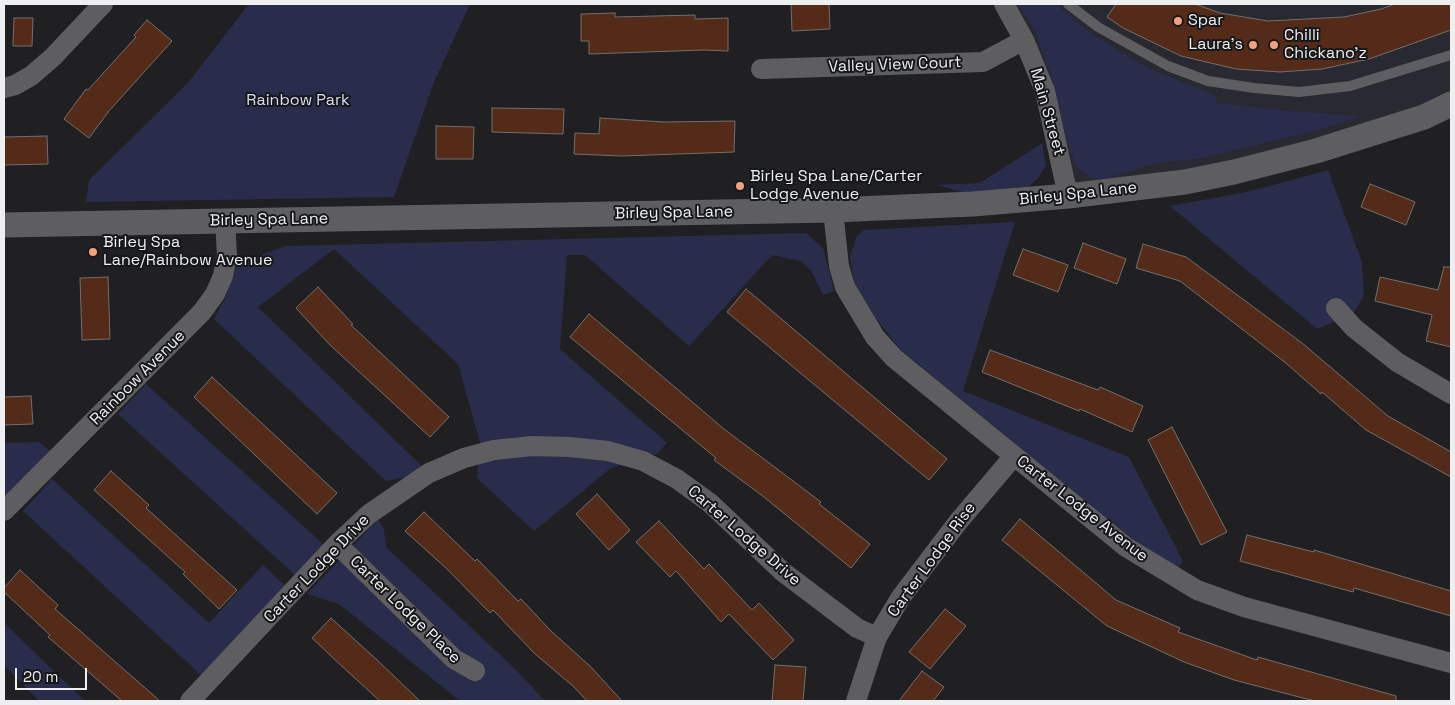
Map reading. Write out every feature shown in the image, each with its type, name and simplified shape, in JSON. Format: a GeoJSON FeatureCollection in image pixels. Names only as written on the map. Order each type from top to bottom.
{"type":"FeatureCollection","features":[{"type":"Feature","properties":{"kind":"street"},"geometry":{"type":"LineString","coordinates":[[4,88],[15,85],[31,76],[53,57],[103,4]]}},
{"type":"Feature","properties":{"kind":"street","name":"Main Street"},"geometry":{"type":"LineString","coordinates":[[1004,4],[1024,40],[1045,90],[1068,196]]}},
{"type":"Feature","properties":{"kind":"street","name":"Valley View Court"},"geometry":{"type":"LineString","coordinates":[[761,69],[983,62],[1024,40]]}},
{"type":"Feature","properties":{"kind":"street","name":"Birley Spa Lane"},"geometry":{"type":"LineString","coordinates":[[4,225],[938,207],[1068,196],[1185,182],[1234,172],[1334,146],[1424,117],[1451,104]]}},
{"type":"Feature","properties":{"kind":"street","name":"Carter Lodge Avenue"},"geometry":{"type":"LineString","coordinates":[[833,210],[839,266],[846,287],[875,337],[894,358],[1126,547],[1197,590],[1244,607],[1451,663]]}},
{"type":"Feature","properties":{"kind":"street","name":"Rainbow Avenue"},"geometry":{"type":"LineString","coordinates":[[4,511],[202,312],[215,294],[223,276],[226,255],[225,221]]}},
{"type":"Feature","properties":{"kind":"street"},"geometry":{"type":"LineString","coordinates":[[1336,308],[1354,328],[1397,362],[1451,394]]}},
{"type":"Feature","properties":{"kind":"street","name":"Carter Lodge Drive"},"geometry":{"type":"LineString","coordinates":[[190,701],[337,544],[369,514],[398,492],[429,473],[464,458],[494,450],[532,446],[570,446],[608,451],[644,461],[678,479],[710,503],[784,572],[857,628],[877,637]]}},
{"type":"Feature","properties":{"kind":"street","name":"Carter Lodge Rise"},"geometry":{"type":"LineString","coordinates":[[856,701],[877,637],[901,597],[958,522],[1014,456]]}},
{"type":"Feature","properties":{"kind":"street","name":"Carter Lodge Place"},"geometry":{"type":"LineString","coordinates":[[337,544],[454,659],[475,671]]}},
{"type":"Feature","properties":{"kind":"lane"},"geometry":{"type":"LineString","coordinates":[[1068,4],[1098,27],[1168,66],[1208,81],[1254,88],[1299,92],[1350,86],[1451,54]]}},
{"type":"Feature","properties":{"kind":"shaded area"},"geometry":{"type":"Polygon","coordinates":[[[1004,4],[1451,4],[1451,104],[1370,135],[1068,196],[1058,145],[1004,4]]]}},
{"type":"Feature","properties":{"kind":"green space","name":"Rainbow Park"},"geometry":{"type":"Polygon","coordinates":[[[249,4],[470,4],[434,82],[394,197],[86,202],[89,180],[187,84],[249,4]]]}},
{"type":"Feature","properties":{"kind":"green space"},"geometry":{"type":"Polygon","coordinates":[[[1018,4],[1056,4],[1090,33],[1146,67],[1215,95],[1217,103],[1360,116],[1318,130],[1196,159],[1156,163],[1104,179],[1092,178],[1076,166],[1067,142],[1051,75],[1034,28],[1018,4]]]}},
{"type":"Feature","properties":{"kind":"green space"},"geometry":{"type":"Polygon","coordinates":[[[1042,143],[1046,165],[1038,178],[1028,187],[965,193],[937,185],[980,183],[1042,143]]]}},
{"type":"Feature","properties":{"kind":"green space"},"geometry":{"type":"Polygon","coordinates":[[[1328,170],[1362,262],[1364,295],[1353,314],[1317,329],[1170,206],[1247,192],[1328,170]]]}},
{"type":"Feature","properties":{"kind":"green space"},"geometry":{"type":"Polygon","coordinates":[[[1015,222],[963,391],[1129,457],[1183,561],[1178,568],[1138,543],[1097,511],[901,350],[874,316],[854,283],[850,256],[857,236],[863,230],[1015,222]]]}},
{"type":"Feature","properties":{"kind":"green space"},"geometry":{"type":"Polygon","coordinates":[[[806,233],[823,248],[834,291],[823,295],[811,270],[800,261],[772,255],[689,346],[585,255],[567,255],[560,349],[667,443],[657,454],[611,468],[534,531],[477,478],[480,442],[458,364],[334,249],[258,307],[429,473],[386,481],[214,319],[226,296],[236,264],[286,246],[806,233]]]}},
{"type":"Feature","properties":{"kind":"green space"},"geometry":{"type":"Polygon","coordinates":[[[146,384],[324,545],[296,576],[118,414],[146,384]]]}},
{"type":"Feature","properties":{"kind":"green space"},"geometry":{"type":"Polygon","coordinates":[[[39,442],[51,452],[4,498],[4,443],[39,442]]]}},
{"type":"Feature","properties":{"kind":"green space"},"geometry":{"type":"Polygon","coordinates":[[[52,479],[209,623],[263,565],[286,586],[202,676],[23,511],[52,479]]]}},
{"type":"Feature","properties":{"kind":"green space"},"geometry":{"type":"Polygon","coordinates":[[[378,519],[384,529],[386,547],[517,671],[545,701],[460,701],[339,604],[307,594],[378,519]]]}},
{"type":"Feature","properties":{"kind":"green space"},"geometry":{"type":"Polygon","coordinates":[[[4,623],[85,701],[39,701],[4,665],[4,623]]]}},
{"type":"Feature","properties":{"kind":"building"},"geometry":{"type":"Polygon","coordinates":[[[791,4],[829,4],[830,29],[792,31],[791,4]]]}},
{"type":"Feature","properties":{"kind":"building"},"geometry":{"type":"Polygon","coordinates":[[[1116,4],[1195,4],[1220,13],[1268,21],[1344,17],[1395,4],[1451,4],[1451,30],[1369,59],[1322,69],[1280,72],[1236,69],[1181,56],[1123,28],[1107,17],[1116,4]]]}},
{"type":"Feature","properties":{"kind":"building"},"geometry":{"type":"Polygon","coordinates":[[[615,13],[615,17],[695,15],[695,19],[728,18],[728,51],[704,50],[589,54],[589,41],[581,41],[581,14],[615,13]]]}},
{"type":"Feature","properties":{"kind":"building"},"geometry":{"type":"Polygon","coordinates":[[[14,18],[33,18],[32,46],[13,46],[14,18]]]}},
{"type":"Feature","properties":{"kind":"building"},"geometry":{"type":"Polygon","coordinates":[[[147,20],[172,41],[109,111],[89,138],[64,119],[86,89],[88,90],[136,37],[134,35],[147,20]]]}},
{"type":"Feature","properties":{"kind":"building"},"geometry":{"type":"Polygon","coordinates":[[[492,108],[564,109],[563,134],[492,132],[492,108]]]}},
{"type":"Feature","properties":{"kind":"building"},"geometry":{"type":"Polygon","coordinates":[[[600,118],[664,122],[735,121],[734,152],[622,156],[574,154],[575,133],[599,134],[600,118]]]}},
{"type":"Feature","properties":{"kind":"building"},"geometry":{"type":"Polygon","coordinates":[[[436,126],[474,127],[473,159],[436,159],[436,126]]]}},
{"type":"Feature","properties":{"kind":"building"},"geometry":{"type":"Polygon","coordinates":[[[47,136],[48,164],[4,165],[4,137],[47,136]]]}},
{"type":"Feature","properties":{"kind":"building"},"geometry":{"type":"Polygon","coordinates":[[[1370,184],[1415,202],[1406,225],[1361,207],[1370,184]]]}},
{"type":"Feature","properties":{"kind":"building"},"geometry":{"type":"Polygon","coordinates":[[[1083,243],[1126,259],[1117,284],[1074,268],[1083,243]]]}},
{"type":"Feature","properties":{"kind":"building"},"geometry":{"type":"Polygon","coordinates":[[[1143,244],[1186,257],[1302,343],[1388,416],[1451,452],[1451,477],[1366,430],[1322,392],[1321,394],[1287,364],[1180,281],[1136,268],[1143,244]]]}},
{"type":"Feature","properties":{"kind":"building"},"geometry":{"type":"Polygon","coordinates":[[[1023,249],[1068,265],[1058,292],[1013,275],[1023,249]]]}},
{"type":"Feature","properties":{"kind":"building"},"geometry":{"type":"Polygon","coordinates":[[[1444,267],[1451,267],[1451,347],[1426,341],[1432,315],[1375,301],[1380,277],[1438,290],[1444,267]]]}},
{"type":"Feature","properties":{"kind":"building"},"geometry":{"type":"Polygon","coordinates":[[[108,277],[110,339],[82,340],[80,278],[108,277]]]}},
{"type":"Feature","properties":{"kind":"building"},"geometry":{"type":"Polygon","coordinates":[[[318,287],[353,324],[351,325],[449,417],[430,437],[330,345],[296,308],[318,287]]]}},
{"type":"Feature","properties":{"kind":"building"},"geometry":{"type":"Polygon","coordinates":[[[746,289],[947,459],[929,480],[727,312],[746,289]]]}},
{"type":"Feature","properties":{"kind":"building"},"geometry":{"type":"Polygon","coordinates":[[[589,314],[724,429],[821,502],[819,504],[870,544],[851,568],[764,497],[714,460],[716,458],[570,337],[589,314]]]}},
{"type":"Feature","properties":{"kind":"building"},"geometry":{"type":"Polygon","coordinates":[[[990,350],[1098,390],[1100,387],[1143,406],[1132,432],[1080,409],[1079,411],[982,372],[990,350]]]}},
{"type":"Feature","properties":{"kind":"building"},"geometry":{"type":"Polygon","coordinates":[[[212,377],[337,493],[317,514],[194,397],[212,377]]]}},
{"type":"Feature","properties":{"kind":"building"},"geometry":{"type":"Polygon","coordinates":[[[31,396],[33,424],[4,425],[4,397],[31,396]]]}},
{"type":"Feature","properties":{"kind":"building"},"geometry":{"type":"Polygon","coordinates":[[[1172,427],[1227,532],[1201,545],[1148,440],[1172,427]]]}},
{"type":"Feature","properties":{"kind":"building"},"geometry":{"type":"Polygon","coordinates":[[[111,471],[149,505],[146,508],[237,590],[219,609],[183,574],[185,572],[94,490],[111,471]]]}},
{"type":"Feature","properties":{"kind":"building"},"geometry":{"type":"Polygon","coordinates":[[[597,494],[630,530],[609,550],[576,514],[597,494]]]}},
{"type":"Feature","properties":{"kind":"building"},"geometry":{"type":"Polygon","coordinates":[[[424,512],[475,561],[477,559],[518,601],[521,599],[551,631],[591,667],[622,701],[587,701],[574,687],[534,653],[493,610],[490,613],[447,569],[405,531],[424,512]]]}},
{"type":"Feature","properties":{"kind":"building"},"geometry":{"type":"Polygon","coordinates":[[[1020,519],[1116,600],[1180,628],[1178,632],[1257,660],[1258,657],[1396,696],[1396,701],[1315,701],[1299,697],[1234,680],[1184,662],[1107,626],[1002,540],[1020,519]]]}},
{"type":"Feature","properties":{"kind":"building"},"geometry":{"type":"Polygon","coordinates":[[[659,521],[704,569],[709,564],[752,610],[759,603],[794,640],[773,660],[729,614],[721,622],[676,571],[670,577],[636,542],[659,521]]]}},
{"type":"Feature","properties":{"kind":"building"},"geometry":{"type":"Polygon","coordinates":[[[1247,535],[1314,552],[1314,550],[1451,591],[1451,616],[1354,588],[1353,592],[1240,561],[1247,535]]]}},
{"type":"Feature","properties":{"kind":"building"},"geometry":{"type":"Polygon","coordinates":[[[20,570],[58,605],[55,609],[160,701],[122,701],[48,637],[50,635],[4,592],[4,588],[20,570]]]}},
{"type":"Feature","properties":{"kind":"building"},"geometry":{"type":"Polygon","coordinates":[[[945,609],[966,626],[930,669],[909,652],[945,609]]]}},
{"type":"Feature","properties":{"kind":"building"},"geometry":{"type":"Polygon","coordinates":[[[331,618],[420,701],[380,701],[347,671],[312,638],[331,618]]]}},
{"type":"Feature","properties":{"kind":"building"},"geometry":{"type":"Polygon","coordinates":[[[775,665],[806,667],[803,701],[772,701],[775,665]]]}},
{"type":"Feature","properties":{"kind":"building"},"geometry":{"type":"Polygon","coordinates":[[[922,671],[944,687],[933,701],[899,701],[922,671]]]}},
{"type":"Feature","properties":{"kind":"place","name":"Spar"},"geometry":{"type":"Point","coordinates":[1178,21]}},
{"type":"Feature","properties":{"kind":"place","name":"Laura's"},"geometry":{"type":"Point","coordinates":[1253,45]}},
{"type":"Feature","properties":{"kind":"place","name":"Chilli Chickano'z"},"geometry":{"type":"Point","coordinates":[1274,45]}},
{"type":"Feature","properties":{"kind":"place","name":"Birley Spa Lane/Carter Lodge Avenue"},"geometry":{"type":"Point","coordinates":[740,186]}},
{"type":"Feature","properties":{"kind":"place","name":"Birley Spa Lane/Rainbow Avenue"},"geometry":{"type":"Point","coordinates":[93,252]}}]}
